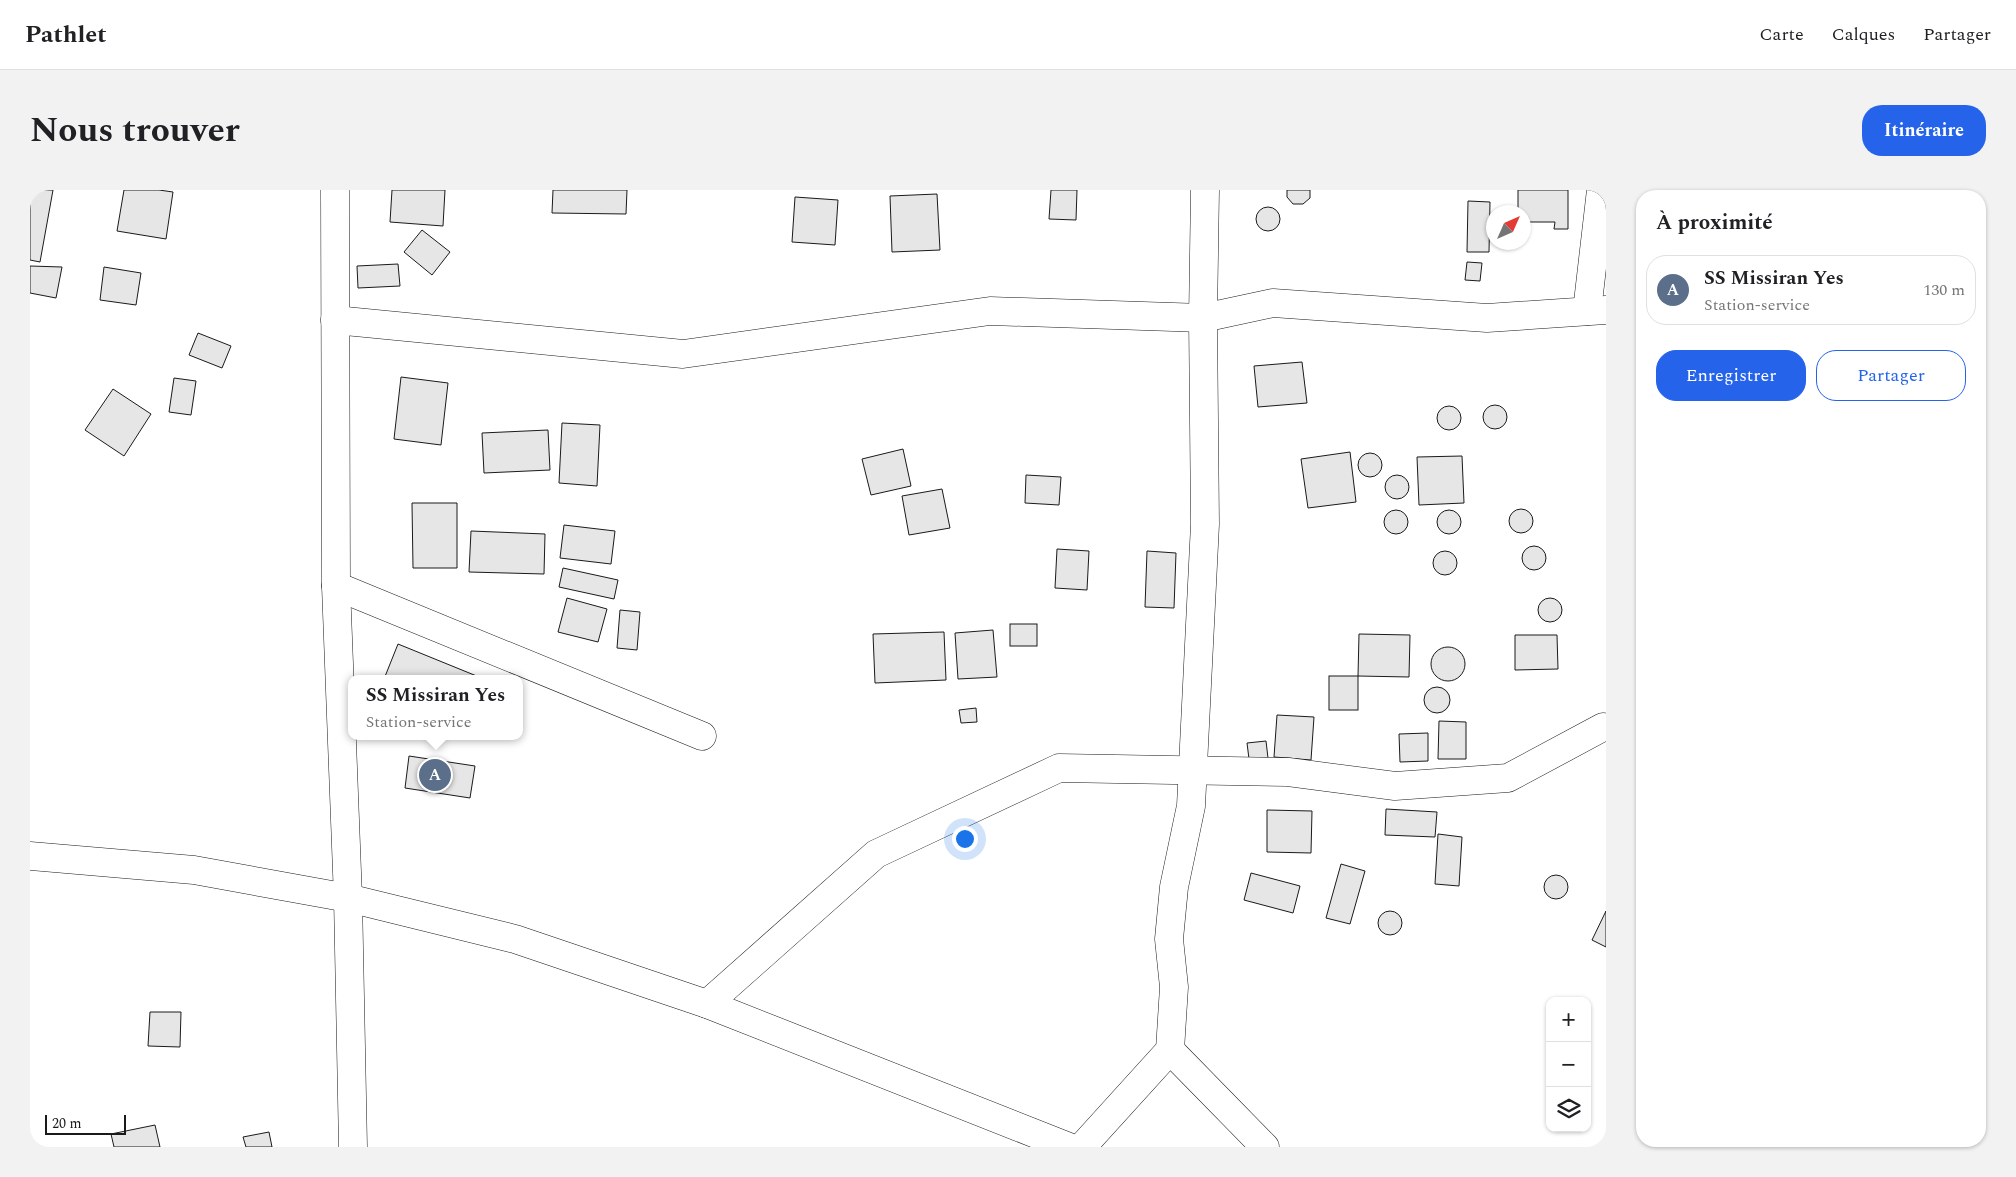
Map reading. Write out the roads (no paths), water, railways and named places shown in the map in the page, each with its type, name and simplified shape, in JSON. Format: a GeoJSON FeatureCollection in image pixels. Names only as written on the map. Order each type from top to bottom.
{"type":"FeatureCollection","features":[{"type":"Feature","properties":{"kind":"street"},"geometry":{"type":"LineString","coordinates":[[335,190],[336,586],[348,898],[353,1147]]}},
{"type":"Feature","properties":{"kind":"street"},"geometry":{"type":"LineString","coordinates":[[1082,1147],[1170,1050],[1174,987],[1169,939],[1174,888],[1192,806],[1205,524],[1203,318],[1205,190]]}},
{"type":"Feature","properties":{"kind":"street"},"geometry":{"type":"LineString","coordinates":[[335,320],[683,354],[990,311],[1203,318],[1273,304],[1487,318],[1597,310],[1601,190]]}},
{"type":"Feature","properties":{"kind":"street"},"geometry":{"type":"LineString","coordinates":[[336,586],[702,736]]}},
{"type":"Feature","properties":{"kind":"street"},"geometry":{"type":"LineString","coordinates":[[707,1004],[876,854],[1059,768],[1288,772],[1395,786],[1508,778],[1603,727]]}},
{"type":"Feature","properties":{"kind":"street"},"geometry":{"type":"LineString","coordinates":[[30,856],[194,870],[348,898],[515,939],[707,1004],[1069,1147]]}},
{"type":"Feature","properties":{"kind":"street"},"geometry":{"type":"LineString","coordinates":[[1170,1050],[1265,1147]]}},
{"type":"Feature","properties":{"kind":"place","name":"SS Missiran Yes"},"geometry":{"type":"Point","coordinates":[435,775]}}]}
